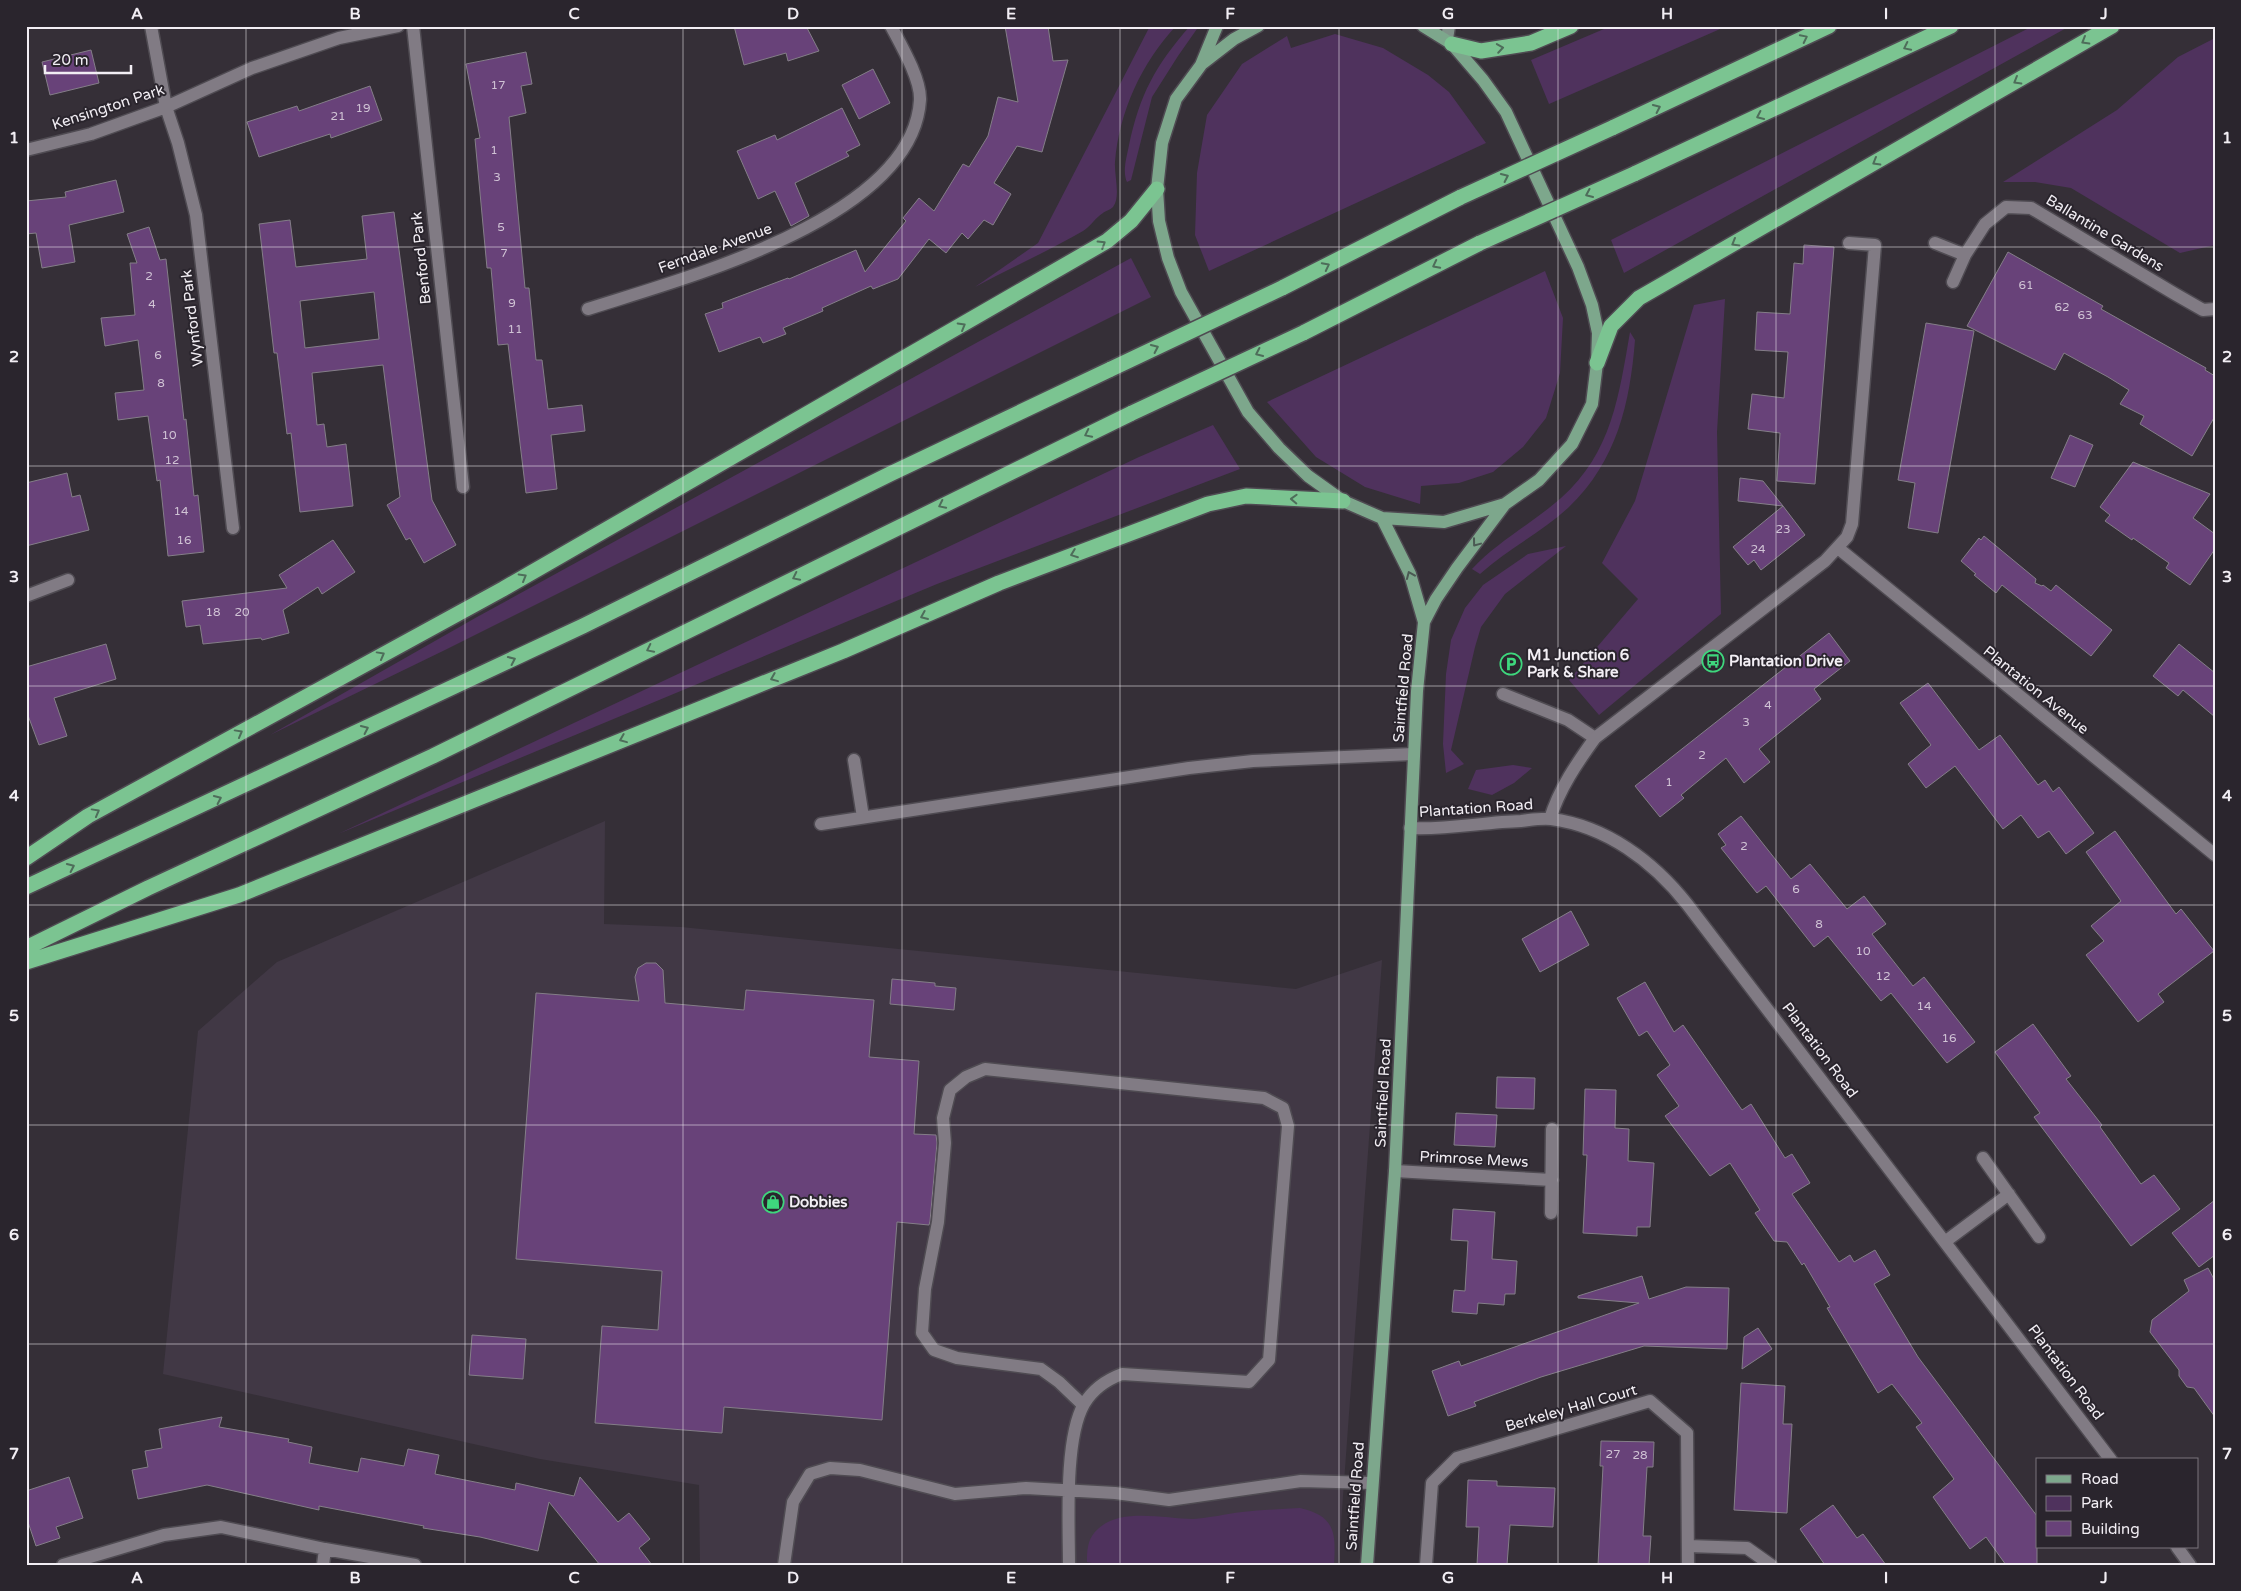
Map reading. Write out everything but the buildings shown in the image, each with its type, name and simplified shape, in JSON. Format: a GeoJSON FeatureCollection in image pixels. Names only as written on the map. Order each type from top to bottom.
{"type":"FeatureCollection","features":[{"type":"Feature","properties":{"kind":"highway"},"geometry":{"type":"LineString","coordinates":[[1449,42],[1481,51],[1530,43],[1571,26]]}},
{"type":"Feature","properties":{"kind":"highway"},"geometry":{"type":"LineString","coordinates":[[26,887],[583,626],[890,474],[1282,288],[1461,197],[1829,26]]}},
{"type":"Feature","properties":{"kind":"highway"},"geometry":{"type":"LineString","coordinates":[[26,948],[148,888],[433,756],[1132,413],[1304,333],[1480,243],[1634,174],[1951,26]]}},
{"type":"Feature","properties":{"kind":"highway"},"geometry":{"type":"LineString","coordinates":[[1597,363],[1611,326],[1639,298],[2112,26]]}},
{"type":"Feature","properties":{"kind":"highway"},"geometry":{"type":"LineString","coordinates":[[26,858],[88,816],[502,589],[1108,242],[1131,221],[1157,189]]}},
{"type":"Feature","properties":{"kind":"highway"},"geometry":{"type":"LineString","coordinates":[[26,962],[239,895],[843,650],[999,583],[1208,504],[1246,496],[1342,500]]}},
{"type":"Feature","properties":{"kind":"main road"},"geometry":{"type":"LineString","coordinates":[[1217,26],[1201,65],[1176,99],[1162,144],[1157,189],[1159,222],[1168,258],[1181,292],[1248,412],[1279,448],[1308,476],[1342,500],[1382,518],[1444,522],[1505,504],[1539,480],[1572,444],[1592,404],[1597,363],[1598,332],[1592,305],[1578,267],[1506,112],[1484,80],[1449,42],[1423,26]]}},
{"type":"Feature","properties":{"kind":"main road"},"geometry":{"type":"LineString","coordinates":[[1201,65],[1234,39],[1258,26]]}},
{"type":"Feature","properties":{"kind":"main road","name":"Saintfield Road"},"geometry":{"type":"LineString","coordinates":[[1367,1565],[1395,1171],[1413,754],[1424,622],[1436,599],[1457,568],[1505,504]]}},
{"type":"Feature","properties":{"kind":"main road","name":"Saintfield Road"},"geometry":{"type":"LineString","coordinates":[[1382,518],[1410,574],[1424,622]]}},
{"type":"Feature","properties":{"kind":"street","name":"Wynford Park"},"geometry":{"type":"LineString","coordinates":[[151,26],[166,107],[178,143],[196,215],[233,528]]}},
{"type":"Feature","properties":{"kind":"street","name":"Kensington Park"},"geometry":{"type":"LineString","coordinates":[[26,150],[91,134],[166,107],[252,68],[339,38],[398,26]]}},
{"type":"Feature","properties":{"kind":"street","name":"Benford Park"},"geometry":{"type":"LineString","coordinates":[[413,26],[462,487]]}},
{"type":"Feature","properties":{"kind":"street","name":"Ferndale Avenue"},"geometry":{"type":"LineString","coordinates":[[588,309],[734,262],[801,232],[852,200],[893,163],[914,130],[920,98],[910,61],[892,26]]}},
{"type":"Feature","properties":{"kind":"street"},"geometry":{"type":"LineString","coordinates":[[1449,42],[1450,26]]}},
{"type":"Feature","properties":{"kind":"street","name":"Ballantine Gardens"},"geometry":{"type":"LineString","coordinates":[[1953,282],[1965,255],[1985,224],[2006,207],[2031,208],[2203,310],[2215,309]]}},
{"type":"Feature","properties":{"kind":"street"},"geometry":{"type":"LineString","coordinates":[[1550,819],[1555,804],[1577,763],[1595,738],[1825,560],[1847,537],[1852,524],[1875,245],[1849,243]]}},
{"type":"Feature","properties":{"kind":"street"},"geometry":{"type":"LineString","coordinates":[[1936,243],[1965,255]]}},
{"type":"Feature","properties":{"kind":"street","name":"Plantation Avenue"},"geometry":{"type":"LineString","coordinates":[[1838,548],[2215,856]]}},
{"type":"Feature","properties":{"kind":"street"},"geometry":{"type":"LineString","coordinates":[[26,596],[68,580]]}},
{"type":"Feature","properties":{"kind":"street"},"geometry":{"type":"LineString","coordinates":[[1503,694],[1568,720],[1595,738]]}},
{"type":"Feature","properties":{"kind":"street"},"geometry":{"type":"LineString","coordinates":[[821,824],[1244,762],[1413,754]]}},
{"type":"Feature","properties":{"kind":"street"},"geometry":{"type":"LineString","coordinates":[[854,760],[863,818]]}},
{"type":"Feature","properties":{"kind":"street","name":"Plantation Road"},"geometry":{"type":"LineString","coordinates":[[1410,828],[1430,829],[1550,819],[1580,826],[1605,836],[1634,852],[1669,882],[1946,1241],[2109,1458]]}},
{"type":"Feature","properties":{"kind":"street"},"geometry":{"type":"LineString","coordinates":[[1069,1565],[1069,1490],[1074,1430],[1083,1405],[1091,1394],[1105,1380],[1122,1374],[1249,1382],[1269,1360],[1288,1126],[1283,1108],[1264,1098],[985,1069],[966,1077],[950,1090],[943,1118],[945,1143],[938,1222],[925,1289],[922,1333],[934,1350],[958,1358],[1041,1369],[1059,1382],[1083,1405]]}},
{"type":"Feature","properties":{"kind":"street"},"geometry":{"type":"LineString","coordinates":[[1551,1213],[1552,1129]]}},
{"type":"Feature","properties":{"kind":"street"},"geometry":{"type":"LineString","coordinates":[[1983,1158],[2039,1237]]}},
{"type":"Feature","properties":{"kind":"street","name":"Primrose Mews"},"geometry":{"type":"LineString","coordinates":[[1395,1171],[1552,1180]]}},
{"type":"Feature","properties":{"kind":"street"},"geometry":{"type":"LineString","coordinates":[[1946,1241],[2009,1194]]}},
{"type":"Feature","properties":{"kind":"street","name":"Berkeley Hall Court"},"geometry":{"type":"LineString","coordinates":[[1426,1565],[1432,1483],[1457,1458],[1650,1401],[1687,1433],[1688,1565]]}},
{"type":"Feature","properties":{"kind":"street"},"geometry":{"type":"LineString","coordinates":[[784,1565],[793,1502],[810,1474],[830,1468],[860,1470],[955,1494],[1026,1488],[1069,1490],[1169,1500],[1301,1481],[1372,1483]]}},
{"type":"Feature","properties":{"kind":"street"},"geometry":{"type":"LineString","coordinates":[[63,1565],[164,1535],[221,1527],[325,1549],[415,1565]]}},
{"type":"Feature","properties":{"kind":"street"},"geometry":{"type":"LineString","coordinates":[[1688,1546],[1747,1548],[1771,1565]]}},
{"type":"Feature","properties":{"kind":"street"},"geometry":{"type":"LineString","coordinates":[[2178,1548],[2190,1565]]}},
{"type":"Feature","properties":{"kind":"street"},"geometry":{"type":"LineString","coordinates":[[323,1565],[325,1549]]}},
{"type":"Feature","properties":{"kind":"shaded area","name":"Dobbies"},"geometry":{"type":"Polygon","coordinates":[[[605,821],[604,924],[681,927],[1296,989],[1382,960],[1338,1565],[700,1565],[699,1485],[540,1459],[163,1374],[198,1031],[277,962],[605,821]]]}},
{"type":"Feature","properties":{"kind":"green space"},"geometry":{"type":"Polygon","coordinates":[[[1150,26],[1176,26],[1153,55],[1127,106],[1117,143],[1115,167],[1117,198],[1113,207],[1100,215],[1083,231],[975,287],[1038,243],[1150,26]]]}},
{"type":"Feature","properties":{"kind":"green space"},"geometry":{"type":"Polygon","coordinates":[[[1190,26],[1199,26],[1152,97],[1131,180],[1127,182],[1125,173],[1126,159],[1133,127],[1144,95],[1150,81],[1167,54],[1190,26]]]}},
{"type":"Feature","properties":{"kind":"green space"},"geometry":{"type":"Polygon","coordinates":[[[1611,26],[1727,26],[1549,104],[1531,60],[1611,26]]]}},
{"type":"Feature","properties":{"kind":"green space"},"geometry":{"type":"Polygon","coordinates":[[[2033,26],[2070,26],[1624,273],[1611,240],[2033,26]]]}},
{"type":"Feature","properties":{"kind":"green space"},"geometry":{"type":"Polygon","coordinates":[[[1335,34],[1383,48],[1428,75],[1449,92],[1486,143],[1209,271],[1195,235],[1197,173],[1207,115],[1242,64],[1287,36],[1291,48],[1335,34]]]}},
{"type":"Feature","properties":{"kind":"green space"},"geometry":{"type":"Polygon","coordinates":[[[2215,38],[2215,245],[2180,253],[2071,188],[2035,182],[2003,182],[2117,110],[2178,57],[2215,38]]]}},
{"type":"Feature","properties":{"kind":"green space"},"geometry":{"type":"Polygon","coordinates":[[[1131,258],[1151,297],[445,650],[270,735],[477,617],[1131,258]]]}},
{"type":"Feature","properties":{"kind":"green space"},"geometry":{"type":"Polygon","coordinates":[[[1545,271],[1563,318],[1560,373],[1546,418],[1523,447],[1493,472],[1459,483],[1421,486],[1420,504],[1365,487],[1316,457],[1267,402],[1545,271]]]}},
{"type":"Feature","properties":{"kind":"green space"},"geometry":{"type":"Polygon","coordinates":[[[1725,299],[1717,432],[1721,614],[1599,715],[1569,680],[1638,599],[1602,563],[1635,501],[1694,305],[1725,299]]]}},
{"type":"Feature","properties":{"kind":"green space"},"geometry":{"type":"Polygon","coordinates":[[[1630,332],[1635,340],[1625,408],[1610,451],[1599,470],[1585,489],[1559,516],[1480,574],[1472,569],[1504,541],[1561,498],[1578,481],[1592,462],[1602,442],[1617,400],[1630,332]]]}},
{"type":"Feature","properties":{"kind":"green space"},"geometry":{"type":"Polygon","coordinates":[[[1213,425],[1240,469],[937,584],[338,834],[1139,457],[1213,425]]]}},
{"type":"Feature","properties":{"kind":"green space"},"geometry":{"type":"Polygon","coordinates":[[[1566,546],[1505,594],[1481,627],[1451,750],[1464,764],[1446,773],[1443,744],[1446,674],[1451,640],[1465,608],[1483,585],[1528,554],[1566,546]]]}},
{"type":"Feature","properties":{"kind":"green space"},"geometry":{"type":"Polygon","coordinates":[[[1513,765],[1532,768],[1514,783],[1492,795],[1468,789],[1476,770],[1513,765]]]}},
{"type":"Feature","properties":{"kind":"green space"},"geometry":{"type":"Polygon","coordinates":[[[1300,1508],[1312,1511],[1327,1521],[1331,1527],[1334,1543],[1334,1565],[1102,1565],[1087,1562],[1090,1539],[1101,1526],[1112,1520],[1139,1516],[1193,1519],[1242,1512],[1300,1508]]]}},
{"type":"Feature","properties":{"kind":"place","name":"Plantation Drive"},"geometry":{"type":"Point","coordinates":[1713,661]}},
{"type":"Feature","properties":{"kind":"place","name":"M1 Junction 6 Park & Share"},"geometry":{"type":"Point","coordinates":[1511,664]}},
{"type":"Feature","properties":{"kind":"place","name":"Dobbies"},"geometry":{"type":"Point","coordinates":[773,1202]}}]}
